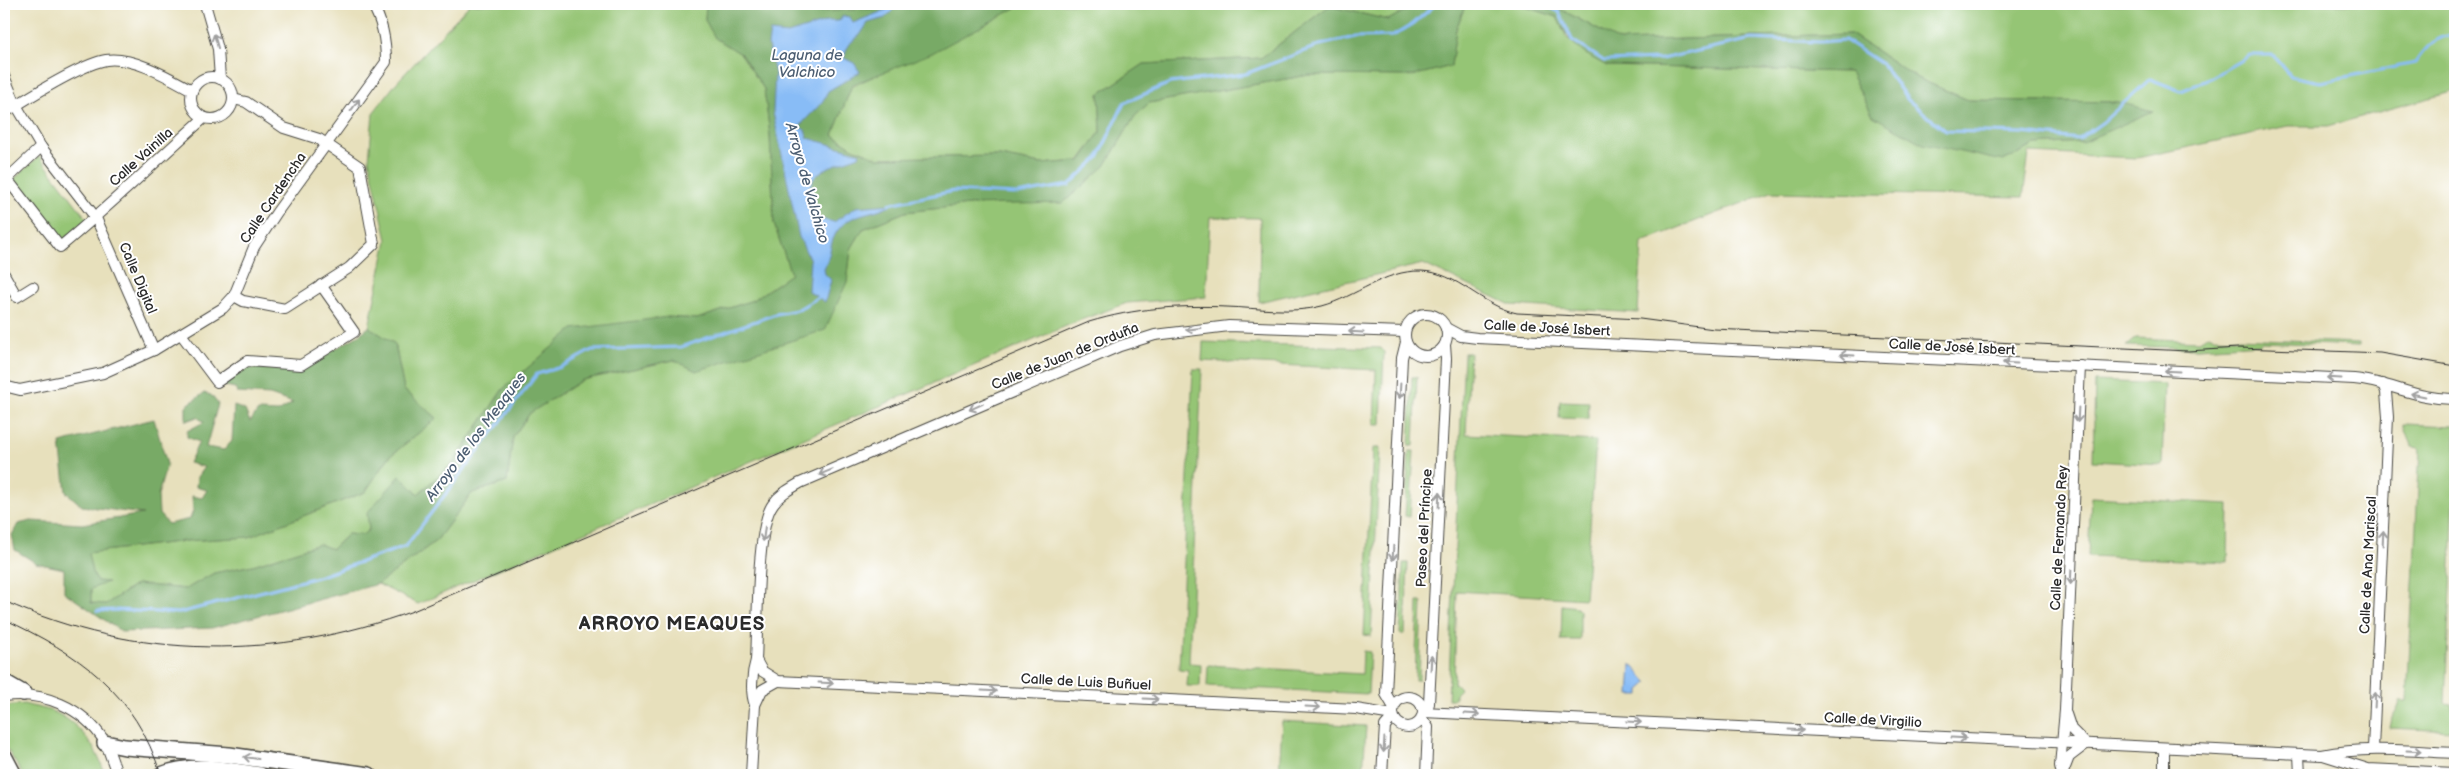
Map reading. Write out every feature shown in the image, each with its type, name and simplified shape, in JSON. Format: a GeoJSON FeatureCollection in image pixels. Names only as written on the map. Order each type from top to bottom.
{"type":"FeatureCollection","features":[{"type":"Feature","properties":{"kind":"highway"},"geometry":{"type":"LineString","coordinates":[[4,682],[23,693]]}},
{"type":"Feature","properties":{"kind":"highway"},"geometry":{"type":"LineString","coordinates":[[105,743],[125,747],[229,755],[369,775]]}},
{"type":"Feature","properties":{"kind":"highway"},"geometry":{"type":"LineString","coordinates":[[4,756],[14,775]]}},
{"type":"Feature","properties":{"kind":"highway"},"geometry":{"type":"LineString","coordinates":[[161,775],[176,769],[200,767],[260,775]]}},
{"type":"Feature","properties":{"kind":"street"},"geometry":{"type":"LineString","coordinates":[[205,4],[218,49],[220,79]]}},
{"type":"Feature","properties":{"kind":"street","name":"Calle Cardencha"},"geometry":{"type":"LineString","coordinates":[[4,386],[20,390],[103,373],[154,350],[223,308],[234,296],[254,247],[276,212],[386,62],[386,44],[380,16],[372,4]]}},
{"type":"Feature","properties":{"kind":"street"},"geometry":{"type":"LineString","coordinates":[[4,113],[83,69],[107,60],[131,63],[160,73],[192,90]]}},
{"type":"Feature","properties":{"kind":"street","name":"Calle Digital"},"geometry":{"type":"LineString","coordinates":[[4,76],[16,105],[41,148],[96,218],[154,350]]}},
{"type":"Feature","properties":{"kind":"street"},"geometry":{"type":"LineString","coordinates":[[207,78],[220,79],[230,87],[233,99],[229,111],[224,116],[211,120],[198,115],[191,104],[192,90],[207,78]]}},
{"type":"Feature","properties":{"kind":"street"},"geometry":{"type":"LineString","coordinates":[[233,99],[246,102],[284,128],[319,139],[360,167],[374,244],[349,268],[285,309],[243,301],[234,296]]}},
{"type":"Feature","properties":{"kind":"street","name":"Calle Vainilla"},"geometry":{"type":"LineString","coordinates":[[96,218],[140,174],[204,118]]}},
{"type":"Feature","properties":{"kind":"street"},"geometry":{"type":"LineString","coordinates":[[41,148],[7,179],[60,247],[96,218]]}},
{"type":"Feature","properties":{"kind":"street"},"geometry":{"type":"LineString","coordinates":[[4,274],[17,297],[33,287]]}},
{"type":"Feature","properties":{"kind":"street"},"geometry":{"type":"LineString","coordinates":[[181,334],[217,382],[247,361],[301,365],[354,332],[320,285]]}},
{"type":"Feature","properties":{"kind":"street"},"geometry":{"type":"LineString","coordinates":[[1405,337],[1411,350],[1419,355],[1429,356],[1438,352],[1445,345],[1447,337],[1446,328],[1440,318],[1429,313],[1418,315],[1409,321],[1405,337],[1401,372],[1386,694],[1393,713],[1404,726],[1417,724],[1422,713]]}},
{"type":"Feature","properties":{"kind":"street","name":"Calle de Juan de Orduña"},"geometry":{"type":"LineString","coordinates":[[756,660],[760,574],[767,514],[784,492],[800,483],[1120,346],[1155,335],[1228,326],[1405,337]]}},
{"type":"Feature","properties":{"kind":"street","name":"Calle de José Isbert"},"geometry":{"type":"LineString","coordinates":[[1446,328],[1461,336],[1477,338],[2354,379],[2383,384],[2413,395],[2441,400],[2455,399]]}},
{"type":"Feature","properties":{"kind":"street","name":"Paseo del Príncipe"},"geometry":{"type":"LineString","coordinates":[[1422,713],[1429,704],[1446,359],[1445,345]]}},
{"type":"Feature","properties":{"kind":"street","name":"Calle de Fernando Rey"},"geometry":{"type":"LineString","coordinates":[[2062,775],[2060,766],[2061,743],[2065,710],[2080,366]]}},
{"type":"Feature","properties":{"kind":"street","name":"Calle de Ana Mariscal"},"geometry":{"type":"LineString","coordinates":[[2373,749],[2388,418],[2386,392],[2383,384]]}},
{"type":"Feature","properties":{"kind":"street"},"geometry":{"type":"LineString","coordinates":[[755,705],[762,690],[778,681],[762,671],[756,660]]}},
{"type":"Feature","properties":{"kind":"street"},"geometry":{"type":"LineString","coordinates":[[751,775],[755,705],[753,689],[756,660]]}},
{"type":"Feature","properties":{"kind":"street","name":"Calle de Luis Buñuel"},"geometry":{"type":"LineString","coordinates":[[778,681],[1356,709],[1393,713]]}},
{"type":"Feature","properties":{"kind":"street"},"geometry":{"type":"LineString","coordinates":[[4,696],[23,693],[58,702],[76,712],[92,726],[105,743],[118,775]]}},
{"type":"Feature","properties":{"kind":"street"},"geometry":{"type":"LineString","coordinates":[[1382,775],[1385,726],[1398,700],[1405,697],[1412,697],[1419,701],[1428,727],[1426,775]]}},
{"type":"Feature","properties":{"kind":"street","name":"Calle de Fernando Rey"},"geometry":{"type":"LineString","coordinates":[[2062,775],[2069,757],[2086,744],[2070,729],[2065,710]]}},
{"type":"Feature","properties":{"kind":"street","name":"Calle de Virgilio"},"geometry":{"type":"LineString","coordinates":[[1422,713],[2322,755],[2348,750],[2373,749],[2455,753]]}},
{"type":"Feature","properties":{"kind":"street"},"geometry":{"type":"LineString","coordinates":[[2164,748],[2164,775]]}},
{"type":"Feature","properties":{"kind":"street"},"geometry":{"type":"LineString","coordinates":[[2300,754],[2300,775]]}},
{"type":"Feature","properties":{"kind":"street","name":"Calle de Virgilio"},"geometry":{"type":"LineString","coordinates":[[2322,755],[2368,769],[2455,773]]}},
{"type":"Feature","properties":{"kind":"green space"},"geometry":{"type":"Polygon","coordinates":[[[470,4],[706,4],[705,20],[715,37],[741,54],[764,89],[770,135],[774,224],[791,274],[753,300],[697,319],[668,317],[503,389],[454,462],[418,494],[400,476],[369,529],[362,536],[348,534],[332,549],[319,544],[253,565],[214,573],[186,589],[137,584],[106,604],[91,603],[91,589],[106,582],[97,581],[92,572],[87,553],[185,541],[249,537],[365,492],[389,457],[437,418],[404,390],[395,344],[369,327],[387,240],[369,160],[373,113],[397,82],[470,4]]]}},
{"type":"Feature","properties":{"kind":"green space"},"geometry":{"type":"Polygon","coordinates":[[[706,4],[773,6],[802,13],[883,8],[895,4],[1023,4],[932,53],[852,85],[833,135],[853,148],[878,158],[1000,156],[1041,164],[1080,161],[1101,131],[1099,94],[1144,64],[1261,58],[1329,6],[1388,20],[1418,4],[1466,4],[1456,29],[1451,66],[1412,76],[1309,75],[1149,103],[1135,116],[1105,166],[1063,203],[969,205],[905,212],[863,229],[851,249],[847,282],[825,330],[696,371],[674,360],[582,380],[530,413],[513,437],[507,482],[472,493],[437,540],[378,584],[212,628],[122,632],[64,592],[64,569],[36,563],[15,550],[12,535],[18,524],[31,521],[82,524],[143,514],[82,506],[66,492],[60,443],[154,419],[167,464],[158,495],[159,514],[168,524],[190,519],[193,511],[192,496],[202,498],[207,490],[196,487],[197,477],[204,467],[189,463],[199,442],[187,437],[187,431],[204,422],[197,417],[186,421],[186,406],[204,393],[211,395],[218,404],[206,447],[224,450],[232,441],[234,406],[245,410],[250,422],[258,411],[278,412],[293,403],[270,395],[237,393],[235,388],[221,385],[247,368],[299,369],[356,337],[369,327],[395,344],[404,390],[437,418],[389,457],[365,492],[249,537],[185,541],[88,553],[92,572],[97,581],[108,582],[91,589],[91,603],[106,604],[137,584],[186,589],[214,573],[253,565],[319,544],[332,549],[348,534],[362,535],[369,530],[367,513],[400,476],[418,494],[454,462],[503,389],[573,329],[668,317],[697,319],[753,300],[791,274],[774,224],[770,135],[764,89],[741,54],[715,38],[705,20],[706,4]]]}},
{"type":"Feature","properties":{"kind":"green space"},"geometry":{"type":"Polygon","coordinates":[[[752,4],[895,4],[883,8],[802,13],[773,6],[752,4]]]}},
{"type":"Feature","properties":{"kind":"green space"},"geometry":{"type":"Polygon","coordinates":[[[1023,4],[1418,4],[1388,20],[1329,6],[1261,58],[1144,64],[1099,94],[1101,131],[1079,161],[1041,164],[999,156],[878,158],[853,148],[833,135],[851,87],[1023,4]]]}},
{"type":"Feature","properties":{"kind":"green space"},"geometry":{"type":"Polygon","coordinates":[[[1466,4],[1517,4],[1557,17],[1567,38],[1607,66],[1850,72],[1873,116],[2003,161],[2035,145],[2083,142],[2118,102],[1968,100],[1917,78],[1851,34],[1619,41],[1551,4],[2455,4],[2455,91],[2328,126],[2288,126],[2137,158],[2029,153],[2023,197],[1771,192],[1642,242],[1638,313],[1511,305],[1423,264],[1259,302],[1260,218],[1210,217],[1206,297],[1127,303],[1078,321],[418,604],[378,584],[437,540],[472,493],[507,482],[513,437],[530,413],[582,380],[674,360],[847,282],[851,249],[863,229],[905,212],[969,205],[1105,166],[1135,116],[1149,103],[1309,75],[1412,76],[1451,66],[1456,29],[1466,4]]]}},
{"type":"Feature","properties":{"kind":"green space"},"geometry":{"type":"Polygon","coordinates":[[[1517,4],[1551,4],[1619,41],[1851,34],[1917,78],[1968,100],[2118,102],[2153,111],[2083,142],[2035,145],[2003,161],[1923,144],[1873,116],[1850,72],[1607,66],[1577,47],[1557,17],[1517,4]]]}},
{"type":"Feature","properties":{"kind":"green space"},"geometry":{"type":"Polygon","coordinates":[[[39,156],[87,219],[62,241],[12,181],[39,156]]]}},
{"type":"Feature","properties":{"kind":"green space"},"geometry":{"type":"Polygon","coordinates":[[[2209,335],[2213,337],[2359,343],[2359,346],[2262,342],[2261,344],[2197,348],[2126,346],[2136,338],[2199,341],[2209,335]]]}},
{"type":"Feature","properties":{"kind":"green space"},"geometry":{"type":"Polygon","coordinates":[[[1203,342],[1381,348],[1384,352],[1381,425],[1374,425],[1376,370],[1202,361],[1203,342]]]}},
{"type":"Feature","properties":{"kind":"green space"},"geometry":{"type":"Polygon","coordinates":[[[1464,353],[1470,353],[1466,434],[1596,441],[1585,599],[1457,591],[1454,683],[1460,689],[1455,694],[1455,699],[1448,699],[1464,353]]]}},
{"type":"Feature","properties":{"kind":"green space"},"geometry":{"type":"Polygon","coordinates":[[[1193,369],[1202,369],[1189,663],[1201,664],[1200,686],[1187,686],[1188,670],[1179,669],[1193,369]]]}},
{"type":"Feature","properties":{"kind":"green space"},"geometry":{"type":"Polygon","coordinates":[[[1412,377],[1417,377],[1414,446],[1409,446],[1412,377]]]}},
{"type":"Feature","properties":{"kind":"green space"},"geometry":{"type":"Polygon","coordinates":[[[2095,381],[2165,384],[2162,465],[2093,461],[2095,381]]]}},
{"type":"Feature","properties":{"kind":"green space"},"geometry":{"type":"Polygon","coordinates":[[[1560,401],[1589,402],[1588,419],[1559,418],[1560,401]]]}},
{"type":"Feature","properties":{"kind":"green space"},"geometry":{"type":"Polygon","coordinates":[[[2404,424],[2455,426],[2455,474],[2445,703],[2451,704],[2455,718],[2455,731],[2389,728],[2400,701],[2407,701],[2420,448],[2412,447],[2404,424]]]}},
{"type":"Feature","properties":{"kind":"green space"},"geometry":{"type":"Polygon","coordinates":[[[1373,448],[1380,448],[1371,636],[1364,635],[1373,448]]]}},
{"type":"Feature","properties":{"kind":"green space"},"geometry":{"type":"Polygon","coordinates":[[[1409,451],[1414,451],[1410,517],[1405,516],[1409,451]]]}},
{"type":"Feature","properties":{"kind":"green space"},"geometry":{"type":"Polygon","coordinates":[[[2091,497],[2229,504],[2228,562],[2088,556],[2091,497]]]}},
{"type":"Feature","properties":{"kind":"green space"},"geometry":{"type":"Polygon","coordinates":[[[1403,563],[1408,563],[1405,634],[1400,634],[1403,563]]]}},
{"type":"Feature","properties":{"kind":"green space"},"geometry":{"type":"Polygon","coordinates":[[[1418,602],[1422,602],[1419,680],[1415,680],[1418,602]]]}},
{"type":"Feature","properties":{"kind":"green space"},"geometry":{"type":"Polygon","coordinates":[[[1562,605],[1577,607],[1580,610],[1580,640],[1561,640],[1562,605]]]}},
{"type":"Feature","properties":{"kind":"green space"},"geometry":{"type":"Polygon","coordinates":[[[1363,651],[1370,652],[1368,694],[1207,686],[1208,665],[1362,674],[1363,651]]]}},
{"type":"Feature","properties":{"kind":"green space"},"geometry":{"type":"Polygon","coordinates":[[[24,704],[54,712],[64,717],[80,730],[97,755],[105,775],[23,775],[4,744],[4,706],[24,704]]]}},
{"type":"Feature","properties":{"kind":"green space"},"geometry":{"type":"Polygon","coordinates":[[[1282,721],[1366,726],[1363,775],[1279,775],[1282,721]]]}},
{"type":"Feature","properties":{"kind":"water","name":"Laguna de Valchico"},"geometry":{"type":"Polygon","coordinates":[[[898,5],[885,18],[868,23],[860,35],[848,45],[844,58],[854,63],[860,72],[828,91],[800,127],[805,130],[808,138],[860,153],[859,156],[829,167],[816,176],[809,190],[816,203],[814,210],[816,218],[834,222],[856,207],[892,204],[853,218],[840,227],[835,235],[824,268],[825,274],[831,280],[825,302],[808,291],[810,260],[799,237],[773,112],[775,73],[768,45],[770,32],[788,34],[828,21],[839,21],[843,16],[850,17],[853,23],[898,5]]]}},
{"type":"Feature","properties":{"kind":"water"},"geometry":{"type":"Polygon","coordinates":[[[1631,664],[1648,683],[1640,690],[1640,695],[1629,695],[1631,664]]]}},
{"type":"Feature","properties":{"kind":"waterway","name":"Arroyo de Valchico"},"geometry":{"type":"LineString","coordinates":[[894,7],[901,4]]}},
{"type":"Feature","properties":{"kind":"waterway","name":"Arroyo de los Meaques"},"geometry":{"type":"LineString","coordinates":[[889,204],[954,191],[1017,194],[1069,185],[1098,158],[1124,103],[1170,83],[1245,74],[1320,45],[1355,37],[1393,36],[1413,24],[1436,4]]}},
{"type":"Feature","properties":{"kind":"waterway","name":"Arroyo de los Meaques"},"geometry":{"type":"LineString","coordinates":[[1543,4],[1559,12],[1572,40],[1604,61],[1661,59],[1752,39],[1819,42],[1845,40],[1882,64],[1908,100],[1946,131],[2022,133],[2079,139],[2103,122],[2150,79],[2181,91],[2205,81],[2250,55],[2273,55],[2291,76],[2320,82],[2415,63],[2432,43],[2443,37],[2455,35]]}},
{"type":"Feature","properties":{"kind":"waterway","name":"Arroyo de los Meaques"},"geometry":{"type":"LineString","coordinates":[[97,611],[179,613],[321,576],[406,546],[537,374],[561,367],[592,350],[681,347],[776,314],[797,310],[819,297],[819,294]]}},
{"type":"Feature","properties":{"kind":"tram line"},"geometry":{"type":"LineString","coordinates":[[4,601],[54,621],[105,635],[156,643],[208,647],[259,645],[311,639],[362,627],[413,611],[1089,322],[1123,313],[1174,307],[1209,306],[1299,310],[1334,302],[1382,279],[1408,272],[1421,271],[1447,277],[1492,304],[1517,313],[1640,319],[1714,329],[2188,351],[2238,348],[2380,353],[2455,366]]}},
{"type":"Feature","properties":{"kind":"tram line"},"geometry":{"type":"LineString","coordinates":[[4,619],[57,646],[101,679],[120,698],[136,721],[150,746],[161,775]]}},
{"type":"Feature","properties":{"kind":"district","name":"ARROYO MEAQUES"},"geometry":{"type":"Point","coordinates":[672,624]}}]}
